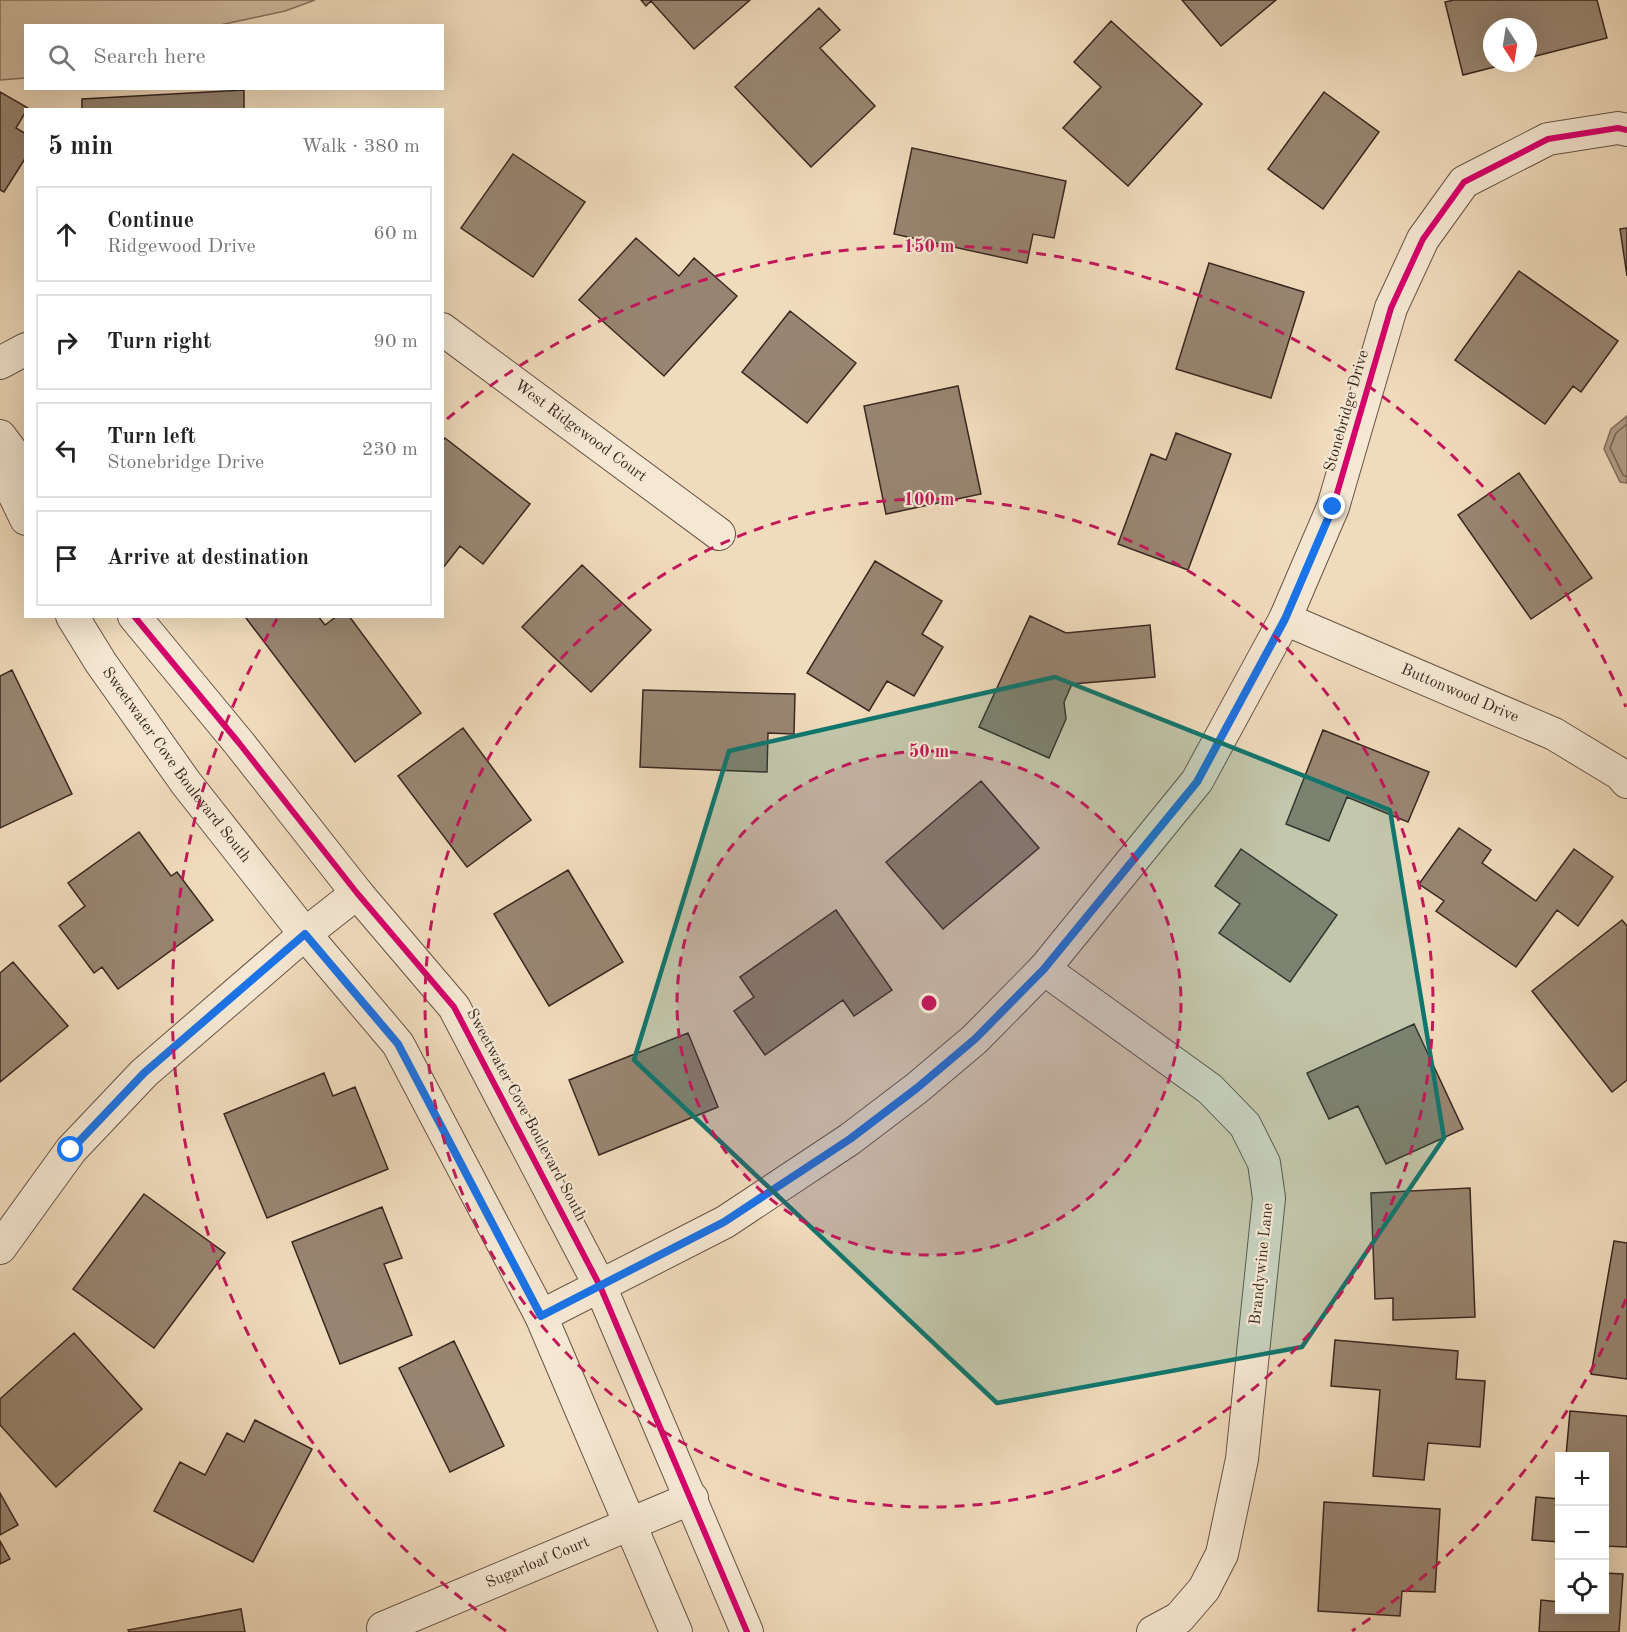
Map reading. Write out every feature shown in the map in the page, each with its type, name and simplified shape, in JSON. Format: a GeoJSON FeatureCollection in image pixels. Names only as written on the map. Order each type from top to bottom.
{"type":"FeatureCollection","features":[{"type":"Feature","properties":{"kind":"street","name":"Stonebridge Drive"},"geometry":{"type":"LineString","coordinates":[[541,1316],[724,1222],[850,1139],[917,1088],[975,1039],[1044,969],[1197,782],[1285,619],[1333,507],[1391,308],[1423,239],[1464,182],[1548,139],[1618,128],[1627,130]]}},
{"type":"Feature","properties":{"kind":"street","name":"West Ridgewood Court"},"geometry":{"type":"LineString","coordinates":[[444,330],[719,534]]}},
{"type":"Feature","properties":{"kind":"street"},"geometry":{"type":"LineString","coordinates":[[0,363],[24,350]]}},
{"type":"Feature","properties":{"kind":"street"},"geometry":{"type":"LineString","coordinates":[[0,436],[24,468]]}},
{"type":"Feature","properties":{"kind":"street"},"geometry":{"type":"LineString","coordinates":[[0,465],[24,515]]}},
{"type":"Feature","properties":{"kind":"street","name":"Sweetwater Cove Boulevard South"},"geometry":{"type":"LineString","coordinates":[[73,618],[101,663],[186,783],[305,934],[398,1044],[541,1316],[676,1632]]}},
{"type":"Feature","properties":{"kind":"street","name":"Sweetwater Cove Boulevard South"},"geometry":{"type":"LineString","coordinates":[[136,618],[239,743],[357,893],[453,1007],[600,1286],[747,1632]]}},
{"type":"Feature","properties":{"kind":"street","name":"Buttonwood Drive"},"geometry":{"type":"LineString","coordinates":[[1285,619],[1554,734],[1620,774],[1627,782]]}},
{"type":"Feature","properties":{"kind":"street"},"geometry":{"type":"LineString","coordinates":[[0,1248],[71,1150],[144,1073],[305,934],[357,893]]}},
{"type":"Feature","properties":{"kind":"street","name":"Brandywine Lane"},"geometry":{"type":"LineString","coordinates":[[1044,969],[1210,1089],[1245,1125],[1264,1163],[1269,1198],[1243,1447],[1222,1554],[1204,1589],[1179,1618],[1153,1632]]}},
{"type":"Feature","properties":{"kind":"street","name":"Sugarloaf Court"},"geometry":{"type":"LineString","coordinates":[[383,1628],[692,1498]]}},
{"type":"Feature","properties":{"kind":"highlighted area"},"geometry":{"type":"Polygon","coordinates":[[[1055,677],[1390,810],[1444,1138],[1302,1347],[997,1403],[634,1060],[729,751],[1055,677]]]}},
{"type":"Feature","properties":{"kind":"shaded area"},"geometry":{"type":"Polygon","coordinates":[[[0,0],[315,0],[285,11],[225,24],[24,24],[24,78],[0,80],[0,0]]]}},
{"type":"Feature","properties":{"kind":"water"},"geometry":{"type":"Polygon","coordinates":[[[1627,416],[1627,483],[1620,482],[1604,449],[1611,429],[1627,416]]]}},
{"type":"Feature","properties":{"kind":"building"},"geometry":{"type":"Polygon","coordinates":[[[641,0],[750,0],[694,49],[651,1],[646,6],[641,0]]]}},
{"type":"Feature","properties":{"kind":"building"},"geometry":{"type":"Polygon","coordinates":[[[1182,0],[1276,0],[1221,46],[1182,0]]]}},
{"type":"Feature","properties":{"kind":"building"},"geometry":{"type":"Polygon","coordinates":[[[1454,0],[1597,0],[1607,38],[1537,56],[1537,18],[1483,18],[1483,70],[1463,75],[1445,2],[1454,0]]]}},
{"type":"Feature","properties":{"kind":"building"},"geometry":{"type":"Polygon","coordinates":[[[819,8],[840,30],[820,48],[875,106],[811,167],[735,87],[819,8]]]}},
{"type":"Feature","properties":{"kind":"building"},"geometry":{"type":"Polygon","coordinates":[[[1111,21],[1202,104],[1128,186],[1063,128],[1101,87],[1074,62],[1111,21]]]}},
{"type":"Feature","properties":{"kind":"building"},"geometry":{"type":"Polygon","coordinates":[[[244,90],[244,108],[82,108],[82,99],[244,90]]]}},
{"type":"Feature","properties":{"kind":"building"},"geometry":{"type":"Polygon","coordinates":[[[0,92],[28,108],[24,108],[24,115],[16,128],[24,133],[24,160],[4,192],[0,190],[0,92]]]}},
{"type":"Feature","properties":{"kind":"building"},"geometry":{"type":"Polygon","coordinates":[[[1324,92],[1379,132],[1323,209],[1268,169],[1324,92]]]}},
{"type":"Feature","properties":{"kind":"building"},"geometry":{"type":"Polygon","coordinates":[[[912,148],[1066,181],[1054,238],[1033,234],[1027,263],[894,234],[912,148]]]}},
{"type":"Feature","properties":{"kind":"building"},"geometry":{"type":"Polygon","coordinates":[[[513,154],[585,202],[533,277],[461,228],[513,154]]]}},
{"type":"Feature","properties":{"kind":"building"},"geometry":{"type":"Polygon","coordinates":[[[1627,228],[1627,276],[1620,229],[1627,228]]]}},
{"type":"Feature","properties":{"kind":"building"},"geometry":{"type":"Polygon","coordinates":[[[636,238],[679,276],[694,258],[737,296],[664,376],[579,300],[636,238]]]}},
{"type":"Feature","properties":{"kind":"building"},"geometry":{"type":"Polygon","coordinates":[[[1209,263],[1304,292],[1271,398],[1176,369],[1209,263]]]}},
{"type":"Feature","properties":{"kind":"building"},"geometry":{"type":"Polygon","coordinates":[[[1519,271],[1618,341],[1581,392],[1573,386],[1545,424],[1455,360],[1519,271]]]}},
{"type":"Feature","properties":{"kind":"building"},"geometry":{"type":"Polygon","coordinates":[[[790,311],[856,363],[807,423],[742,372],[790,311]]]}},
{"type":"Feature","properties":{"kind":"building"},"geometry":{"type":"Polygon","coordinates":[[[958,386],[981,494],[886,514],[864,406],[958,386]]]}},
{"type":"Feature","properties":{"kind":"building"},"geometry":{"type":"Polygon","coordinates":[[[1176,433],[1231,454],[1188,570],[1118,544],[1151,454],[1166,460],[1176,433]]]}},
{"type":"Feature","properties":{"kind":"building"},"geometry":{"type":"Polygon","coordinates":[[[444,439],[530,504],[483,564],[460,546],[444,566],[444,439]]]}},
{"type":"Feature","properties":{"kind":"building"},"geometry":{"type":"Polygon","coordinates":[[[1519,473],[1592,578],[1531,619],[1458,515],[1519,473]]]}},
{"type":"Feature","properties":{"kind":"building"},"geometry":{"type":"Polygon","coordinates":[[[875,561],[942,601],[922,634],[943,647],[914,696],[887,681],[869,711],[807,673],[875,561]]]}},
{"type":"Feature","properties":{"kind":"building"},"geometry":{"type":"Polygon","coordinates":[[[582,565],[651,630],[591,692],[522,627],[582,565]]]}},
{"type":"Feature","properties":{"kind":"building"},"geometry":{"type":"Polygon","coordinates":[[[1030,616],[1066,633],[1150,625],[1155,677],[1072,684],[1064,702],[1066,719],[1049,758],[979,727],[1030,616]]]}},
{"type":"Feature","properties":{"kind":"building"},"geometry":{"type":"Polygon","coordinates":[[[246,618],[320,618],[325,625],[334,618],[350,618],[421,713],[355,762],[246,618]]]}},
{"type":"Feature","properties":{"kind":"building"},"geometry":{"type":"Polygon","coordinates":[[[12,670],[72,794],[0,828],[0,676],[12,670]]]}},
{"type":"Feature","properties":{"kind":"building"},"geometry":{"type":"Polygon","coordinates":[[[643,690],[795,694],[794,734],[768,733],[767,772],[640,767],[643,690]]]}},
{"type":"Feature","properties":{"kind":"building"},"geometry":{"type":"Polygon","coordinates":[[[463,728],[531,820],[467,867],[398,776],[463,728]]]}},
{"type":"Feature","properties":{"kind":"building"},"geometry":{"type":"Polygon","coordinates":[[[1323,730],[1429,772],[1408,822],[1347,797],[1329,841],[1286,824],[1323,730]]]}},
{"type":"Feature","properties":{"kind":"building"},"geometry":{"type":"Polygon","coordinates":[[[981,781],[1039,848],[943,929],[886,862],[981,781]]]}},
{"type":"Feature","properties":{"kind":"building"},"geometry":{"type":"Polygon","coordinates":[[[1459,828],[1491,850],[1482,863],[1536,901],[1574,849],[1613,877],[1578,926],[1557,910],[1516,967],[1436,911],[1444,901],[1419,884],[1459,828]]]}},
{"type":"Feature","properties":{"kind":"building"},"geometry":{"type":"Polygon","coordinates":[[[139,832],[171,876],[177,872],[213,920],[118,989],[102,967],[94,973],[59,926],[85,906],[68,883],[139,832]]]}},
{"type":"Feature","properties":{"kind":"building"},"geometry":{"type":"Polygon","coordinates":[[[1241,849],[1337,915],[1290,982],[1219,933],[1240,904],[1215,886],[1241,849]]]}},
{"type":"Feature","properties":{"kind":"building"},"geometry":{"type":"Polygon","coordinates":[[[568,870],[623,962],[549,1006],[494,914],[568,870]]]}},
{"type":"Feature","properties":{"kind":"building"},"geometry":{"type":"Polygon","coordinates":[[[836,910],[892,990],[854,1016],[843,1000],[765,1055],[734,1011],[754,997],[740,977],[836,910]]]}},
{"type":"Feature","properties":{"kind":"building"},"geometry":{"type":"Polygon","coordinates":[[[1622,920],[1627,926],[1627,1080],[1612,1092],[1532,991],[1622,920]]]}},
{"type":"Feature","properties":{"kind":"building"},"geometry":{"type":"Polygon","coordinates":[[[13,962],[68,1026],[0,1082],[0,973],[13,962]]]}},
{"type":"Feature","properties":{"kind":"building"},"geometry":{"type":"Polygon","coordinates":[[[1414,1024],[1463,1129],[1386,1164],[1358,1106],[1329,1119],[1307,1073],[1414,1024]]]}},
{"type":"Feature","properties":{"kind":"building"},"geometry":{"type":"Polygon","coordinates":[[[688,1033],[718,1107],[599,1155],[569,1080],[688,1033]]]}},
{"type":"Feature","properties":{"kind":"building"},"geometry":{"type":"Polygon","coordinates":[[[324,1073],[333,1096],[355,1087],[388,1169],[267,1218],[224,1114],[324,1073]]]}},
{"type":"Feature","properties":{"kind":"building"},"geometry":{"type":"Polygon","coordinates":[[[1470,1188],[1475,1317],[1393,1320],[1393,1298],[1375,1299],[1371,1193],[1470,1188]]]}},
{"type":"Feature","properties":{"kind":"building"},"geometry":{"type":"Polygon","coordinates":[[[144,1194],[225,1253],[154,1348],[73,1289],[144,1194]]]}},
{"type":"Feature","properties":{"kind":"building"},"geometry":{"type":"Polygon","coordinates":[[[382,1207],[402,1258],[384,1264],[412,1335],[340,1364],[292,1242],[382,1207]]]}},
{"type":"Feature","properties":{"kind":"building"},"geometry":{"type":"Polygon","coordinates":[[[1614,1241],[1627,1243],[1627,1379],[1591,1374],[1614,1241]]]}},
{"type":"Feature","properties":{"kind":"building"},"geometry":{"type":"Polygon","coordinates":[[[74,1333],[142,1409],[56,1487],[0,1425],[0,1399],[74,1333]]]}},
{"type":"Feature","properties":{"kind":"building"},"geometry":{"type":"Polygon","coordinates":[[[1335,1340],[1458,1351],[1456,1379],[1485,1381],[1480,1447],[1428,1443],[1424,1480],[1373,1476],[1380,1390],[1331,1386],[1335,1340]]]}},
{"type":"Feature","properties":{"kind":"building"},"geometry":{"type":"Polygon","coordinates":[[[454,1341],[504,1446],[450,1472],[399,1368],[454,1341]]]}},
{"type":"Feature","properties":{"kind":"building"},"geometry":{"type":"Polygon","coordinates":[[[1570,1411],[1627,1416],[1627,1547],[1609,1546],[1609,1452],[1566,1452],[1570,1411]]]}},
{"type":"Feature","properties":{"kind":"building"},"geometry":{"type":"Polygon","coordinates":[[[255,1420],[312,1449],[253,1562],[154,1511],[180,1462],[205,1475],[227,1433],[244,1442],[255,1420]]]}},
{"type":"Feature","properties":{"kind":"building"},"geometry":{"type":"Polygon","coordinates":[[[0,1493],[18,1525],[0,1535],[0,1493]]]}},
{"type":"Feature","properties":{"kind":"building"},"geometry":{"type":"Polygon","coordinates":[[[1536,1497],[1555,1499],[1555,1542],[1532,1540],[1536,1497]]]}},
{"type":"Feature","properties":{"kind":"building"},"geometry":{"type":"Polygon","coordinates":[[[1324,1502],[1440,1509],[1435,1592],[1402,1591],[1400,1616],[1318,1611],[1324,1502]]]}},
{"type":"Feature","properties":{"kind":"building"},"geometry":{"type":"Polygon","coordinates":[[[0,1541],[10,1559],[0,1564],[0,1541]]]}},
{"type":"Feature","properties":{"kind":"building"},"geometry":{"type":"Polygon","coordinates":[[[1609,1573],[1623,1574],[1619,1632],[1539,1632],[1541,1600],[1555,1601],[1555,1614],[1609,1614],[1609,1573]]]}},
{"type":"Feature","properties":{"kind":"building"},"geometry":{"type":"Polygon","coordinates":[[[241,1609],[245,1632],[129,1632],[128,1630],[241,1609]]]}},
{"type":"Feature","properties":{"kind":"cycle path"},"geometry":{"type":"LineString","coordinates":[[541,1316],[725,1222],[850,1139],[917,1088],[975,1039],[1044,969],[1197,781],[1285,619],[1333,507],[1391,308],[1423,239],[1464,182],[1548,139],[1618,128],[1627,130]]}},
{"type":"Feature","properties":{"kind":"cycle path"},"geometry":{"type":"LineString","coordinates":[[136,618],[239,743],[357,893],[454,1007],[600,1286],[747,1632]]}},
{"type":"Feature","properties":{"kind":"route"},"geometry":{"type":"LineString","coordinates":[[71,1150],[144,1073],[305,934],[398,1044],[541,1316],[724,1222],[850,1139],[917,1088],[975,1039],[1044,969],[1197,782],[1285,619],[1333,507]]}}]}
